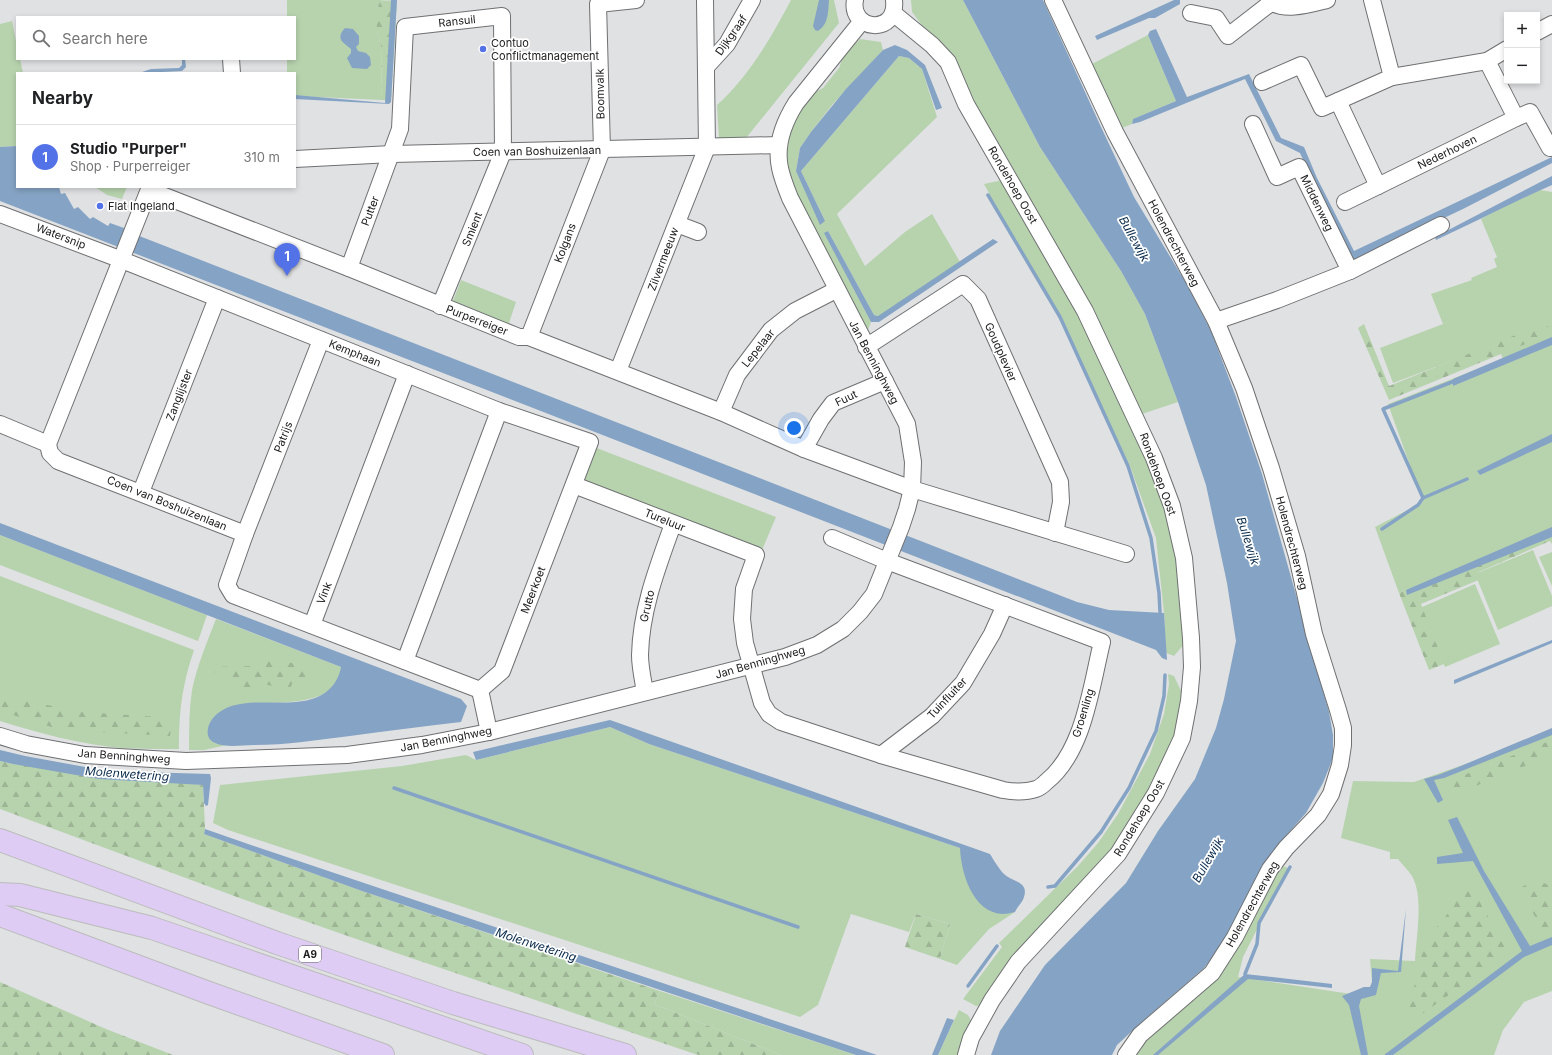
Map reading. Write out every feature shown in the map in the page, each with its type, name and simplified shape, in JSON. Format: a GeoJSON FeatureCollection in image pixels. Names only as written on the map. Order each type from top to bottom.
{"type":"FeatureCollection","features":[{"type":"Feature","properties":{"kind":"highway","name":"A9"},"geometry":{"type":"LineString","coordinates":[[0,840],[277,943],[402,986],[625,1055]]}},
{"type":"Feature","properties":{"kind":"highway","name":"A9"},"geometry":{"type":"LineString","coordinates":[[0,894],[20,895],[152,928],[522,1055]]}},
{"type":"Feature","properties":{"kind":"highway"},"geometry":{"type":"LineString","coordinates":[[0,915],[209,993],[383,1055]]}},
{"type":"Feature","properties":{"kind":"street","name":"Boomvalk"},"geometry":{"type":"LineString","coordinates":[[602,150],[598,4],[636,0]]}},
{"type":"Feature","properties":{"kind":"street"},"geometry":{"type":"LineString","coordinates":[[705,0],[707,147]]}},
{"type":"Feature","properties":{"kind":"street","name":"Dijkgraaf"},"geometry":{"type":"LineString","coordinates":[[706,68],[727,44],[752,0]]}},
{"type":"Feature","properties":{"kind":"street"},"geometry":{"type":"LineString","coordinates":[[855,0],[855,10],[857,16],[867,24],[879,25],[890,19],[894,7]]}},
{"type":"Feature","properties":{"kind":"street","name":"Holendrechterweg"},"geometry":{"type":"LineString","coordinates":[[1053,0],[1115,132],[1216,321],[1244,388],[1271,468],[1297,556],[1314,634],[1343,728],[1343,745],[1340,765],[1331,794],[1318,815],[1286,848],[1270,869],[1234,937],[1212,973],[1140,1035],[1126,1055]]}},
{"type":"Feature","properties":{"kind":"street"},"geometry":{"type":"LineString","coordinates":[[1191,13],[1216,18],[1228,36],[1270,1],[1286,7],[1303,6],[1327,0]]}},
{"type":"Feature","properties":{"kind":"street"},"geometry":{"type":"LineString","coordinates":[[1372,0],[1392,77]]}},
{"type":"Feature","properties":{"kind":"street","name":"Rondehoep Oost"},"geometry":{"type":"LineString","coordinates":[[894,7],[948,62],[966,104],[1085,311],[1154,458],[1172,506],[1184,558],[1192,660],[1189,701],[1182,738],[1156,793],[1118,854],[1018,962],[992,1000],[971,1038],[966,1055]]}},
{"type":"Feature","properties":{"kind":"street","name":"Ransuil"},"geometry":{"type":"LineString","coordinates":[[392,154],[400,129],[404,27],[502,16],[503,152]]}},
{"type":"Feature","properties":{"kind":"street","name":"Jan Benninghweg"},"geometry":{"type":"LineString","coordinates":[[0,736],[26,744],[85,754],[186,761],[347,756],[422,746],[489,732],[752,666],[786,657],[817,645],[843,629],[860,612],[874,594],[907,509],[912,489],[913,462],[907,424],[836,290],[790,198],[780,168],[779,145],[787,117],[796,103],[862,21]]}},
{"type":"Feature","properties":{"kind":"street"},"geometry":{"type":"LineString","coordinates":[[1540,30],[1552,24]]}},
{"type":"Feature","properties":{"kind":"street"},"geometry":{"type":"LineString","coordinates":[[1262,82],[1301,65],[1322,108],[1392,77],[1487,60],[1504,51]]}},
{"type":"Feature","properties":{"kind":"street"},"geometry":{"type":"LineString","coordinates":[[231,60],[232,72]]}},
{"type":"Feature","properties":{"kind":"street"},"geometry":{"type":"LineString","coordinates":[[1487,60],[1516,118]]}},
{"type":"Feature","properties":{"kind":"street"},"geometry":{"type":"LineString","coordinates":[[1338,101],[1378,186]]}},
{"type":"Feature","properties":{"kind":"street","name":"Nederhoven"},"geometry":{"type":"LineString","coordinates":[[1345,202],[1530,112],[1550,148],[1552,147]]}},
{"type":"Feature","properties":{"kind":"street","name":"Middenweg"},"geometry":{"type":"LineString","coordinates":[[1252,124],[1277,177],[1299,167],[1350,271]]}},
{"type":"Feature","properties":{"kind":"street","name":"Coen van Boshuizenlaan"},"geometry":{"type":"LineString","coordinates":[[296,159],[392,154],[779,145]]}},
{"type":"Feature","properties":{"kind":"street","name":"Zilvermeeuw"},"geometry":{"type":"LineString","coordinates":[[618,371],[707,147]]}},
{"type":"Feature","properties":{"kind":"street","name":"Kolgans"},"geometry":{"type":"LineString","coordinates":[[529,337],[602,150]]}},
{"type":"Feature","properties":{"kind":"street","name":"Smient"},"geometry":{"type":"LineString","coordinates":[[440,306],[503,152]]}},
{"type":"Feature","properties":{"kind":"street","name":"Putter"},"geometry":{"type":"LineString","coordinates":[[349,268],[392,154]]}},
{"type":"Feature","properties":{"kind":"street"},"geometry":{"type":"LineString","coordinates":[[0,424],[48,444],[150,188]]}},
{"type":"Feature","properties":{"kind":"street","name":"Purperreiger"},"geometry":{"type":"LineString","coordinates":[[150,188],[519,337],[529,337],[618,371],[721,412],[804,448]]}},
{"type":"Feature","properties":{"kind":"street","name":"Watersnip"},"geometry":{"type":"LineString","coordinates":[[0,214],[124,256]]}},
{"type":"Feature","properties":{"kind":"street"},"geometry":{"type":"LineString","coordinates":[[676,224],[698,232]]}},
{"type":"Feature","properties":{"kind":"street"},"geometry":{"type":"LineString","coordinates":[[1216,321],[1277,300],[1350,271],[1441,225]]}},
{"type":"Feature","properties":{"kind":"street","name":"Kemphaan"},"geometry":{"type":"LineString","coordinates":[[124,256],[216,298],[321,340],[499,411],[590,442]]}},
{"type":"Feature","properties":{"kind":"street","name":"Goudplevier"},"geometry":{"type":"LineString","coordinates":[[866,347],[963,284],[978,299],[1060,482],[1061,502],[1054,533]]}},
{"type":"Feature","properties":{"kind":"street","name":"Lepelaar"},"geometry":{"type":"LineString","coordinates":[[721,412],[737,375],[771,330],[795,311],[836,290]]}},
{"type":"Feature","properties":{"kind":"street","name":"Zanglijster"},"geometry":{"type":"LineString","coordinates":[[141,492],[216,298]]}},
{"type":"Feature","properties":{"kind":"street","name":"Patrijs"},"geometry":{"type":"LineString","coordinates":[[245,534],[321,340]]}},
{"type":"Feature","properties":{"kind":"street","name":"Vink"},"geometry":{"type":"LineString","coordinates":[[312,625],[407,374]]}},
{"type":"Feature","properties":{"kind":"street","name":"Fuut"},"geometry":{"type":"LineString","coordinates":[[804,448],[820,419],[833,403],[885,381]]}},
{"type":"Feature","properties":{"kind":"street"},"geometry":{"type":"LineString","coordinates":[[404,661],[484,455],[499,411]]}},
{"type":"Feature","properties":{"kind":"street","name":"Meerkoet"},"geometry":{"type":"LineString","coordinates":[[480,690],[502,671],[590,442]]}},
{"type":"Feature","properties":{"kind":"street","name":"Coen van Boshuizenlaan"},"geometry":{"type":"LineString","coordinates":[[48,444],[50,453],[58,461],[141,492],[245,534]]}},
{"type":"Feature","properties":{"kind":"street"},"geometry":{"type":"LineString","coordinates":[[804,448],[912,489],[1126,554]]}},
{"type":"Feature","properties":{"kind":"street","name":"Tureluur"},"geometry":{"type":"LineString","coordinates":[[574,485],[756,555]]}},
{"type":"Feature","properties":{"kind":"street","name":"Grutto"},"geometry":{"type":"LineString","coordinates":[[645,692],[640,656],[643,618],[655,574],[673,524]]}},
{"type":"Feature","properties":{"kind":"street"},"geometry":{"type":"LineString","coordinates":[[245,534],[227,585],[233,595],[480,690],[489,732]]}},
{"type":"Feature","properties":{"kind":"street","name":"Groenling"},"geometry":{"type":"LineString","coordinates":[[756,555],[744,590],[742,618],[745,643],[762,703],[769,714],[781,722],[882,755],[1002,790],[1022,793],[1037,789],[1055,775],[1072,749],[1080,729],[1102,642],[1005,605],[888,557],[832,538]]}},
{"type":"Feature","properties":{"kind":"street","name":"Tuinfluiter"},"geometry":{"type":"LineString","coordinates":[[882,755],[932,716],[963,683],[992,634],[1005,605]]}},
{"type":"Feature","properties":{"kind":"green space"},"geometry":{"type":"Polygon","coordinates":[[[287,0],[387,0],[380,1],[377,31],[381,46],[382,100],[296,96],[296,72],[287,72],[287,60],[296,60],[296,16],[287,16],[287,0]]]}},
{"type":"Feature","properties":{"kind":"green space"},"geometry":{"type":"Polygon","coordinates":[[[397,0],[391,101],[382,100],[381,46],[377,31],[376,14],[380,1],[397,0]]]}},
{"type":"Feature","properties":{"kind":"green space"},"geometry":{"type":"Polygon","coordinates":[[[791,0],[834,0],[839,23],[746,138],[719,139],[717,105],[729,94],[749,69],[776,28],[791,0]]]}},
{"type":"Feature","properties":{"kind":"green space"},"geometry":{"type":"Polygon","coordinates":[[[911,0],[963,0],[1040,147],[1121,271],[1145,314],[1178,402],[1139,415],[930,36],[912,12],[911,0]]]}},
{"type":"Feature","properties":{"kind":"green space"},"geometry":{"type":"Polygon","coordinates":[[[12,21],[16,41],[16,60],[20,60],[23,72],[16,72],[16,146],[0,147],[0,24],[12,21]]]}},
{"type":"Feature","properties":{"kind":"green space"},"geometry":{"type":"Polygon","coordinates":[[[1148,35],[1176,101],[1133,119],[1132,124],[1117,130],[1088,66],[1148,35]]]}},
{"type":"Feature","properties":{"kind":"green space"},"geometry":{"type":"Polygon","coordinates":[[[860,39],[881,42],[883,50],[832,105],[811,132],[800,148],[796,171],[825,221],[801,171],[899,56],[909,58],[922,69],[937,117],[837,214],[865,266],[905,232],[932,214],[960,262],[879,316],[874,315],[828,231],[825,233],[871,322],[867,333],[797,194],[788,171],[786,154],[788,140],[798,109],[811,94],[823,88],[839,68],[844,54],[860,39]]]}},
{"type":"Feature","properties":{"kind":"green space"},"geometry":{"type":"Polygon","coordinates":[[[1003,180],[1054,262],[1145,452],[1171,524],[1179,557],[1185,643],[1174,656],[1166,653],[1164,613],[1156,538],[1130,466],[1059,317],[984,184],[1003,180]]]}},
{"type":"Feature","properties":{"kind":"green space"},"geometry":{"type":"Polygon","coordinates":[[[96,188],[127,188],[122,199],[107,195],[96,188]]]}},
{"type":"Feature","properties":{"kind":"green space"},"geometry":{"type":"Polygon","coordinates":[[[1540,190],[1552,192],[1552,530],[1399,593],[1375,527],[1423,502],[1388,404],[1503,359],[1497,344],[1393,383],[1380,348],[1443,324],[1431,294],[1472,280],[1471,278],[1497,267],[1494,259],[1497,257],[1481,219],[1512,202],[1540,190]]]}},
{"type":"Feature","properties":{"kind":"green space"},"geometry":{"type":"Polygon","coordinates":[[[461,280],[516,302],[507,329],[451,306],[461,280]]]}},
{"type":"Feature","properties":{"kind":"green space"},"geometry":{"type":"Polygon","coordinates":[[[1364,324],[1389,386],[1535,327],[1546,327],[1552,324],[1552,333],[1389,400],[1358,328],[1364,324]]]}},
{"type":"Feature","properties":{"kind":"green space"},"geometry":{"type":"Polygon","coordinates":[[[594,447],[776,517],[762,550],[579,479],[594,447]]]}},
{"type":"Feature","properties":{"kind":"green space"},"geometry":{"type":"Polygon","coordinates":[[[1552,530],[1552,544],[1550,541],[1479,572],[1481,579],[1421,604],[1444,664],[1429,670],[1399,593],[1552,530]]]}},
{"type":"Feature","properties":{"kind":"green space"},"geometry":{"type":"Polygon","coordinates":[[[0,535],[207,615],[198,641],[0,565],[0,535]]]}},
{"type":"Feature","properties":{"kind":"green space"},"geometry":{"type":"Polygon","coordinates":[[[1533,550],[1552,596],[1552,606],[1498,630],[1475,574],[1533,550]]]}},
{"type":"Feature","properties":{"kind":"green space"},"geometry":{"type":"Polygon","coordinates":[[[1552,552],[1552,586],[1539,557],[1552,552]]]}},
{"type":"Feature","properties":{"kind":"green space"},"geometry":{"type":"Polygon","coordinates":[[[0,576],[194,650],[182,699],[179,749],[123,748],[92,744],[45,734],[0,721],[0,576]]]}},
{"type":"Feature","properties":{"kind":"green space"},"geometry":{"type":"Polygon","coordinates":[[[1475,584],[1500,644],[1445,667],[1420,608],[1475,584]]]}},
{"type":"Feature","properties":{"kind":"green space"},"geometry":{"type":"Polygon","coordinates":[[[216,619],[341,667],[337,682],[327,692],[314,698],[280,703],[247,704],[224,710],[210,722],[214,743],[227,745],[204,750],[189,750],[192,690],[199,663],[216,619]]]}},
{"type":"Feature","properties":{"kind":"green space"},"geometry":{"type":"Polygon","coordinates":[[[262,653],[310,669],[315,680],[296,677],[289,690],[264,684],[245,694],[207,667],[262,666],[262,653]]]}},
{"type":"Feature","properties":{"kind":"green space"},"geometry":{"type":"Polygon","coordinates":[[[1168,674],[1174,676],[1184,697],[1181,720],[1168,758],[1112,849],[983,1005],[976,1006],[963,999],[1002,947],[999,943],[1078,866],[1098,843],[1118,814],[1150,754],[1164,714],[1169,684],[1168,674]]]}},
{"type":"Feature","properties":{"kind":"green space"},"geometry":{"type":"Polygon","coordinates":[[[0,693],[15,699],[85,712],[173,718],[170,736],[61,730],[0,711],[0,693]]]}},
{"type":"Feature","properties":{"kind":"green space"},"geometry":{"type":"Polygon","coordinates":[[[610,727],[649,744],[960,848],[969,885],[980,903],[989,909],[1000,912],[1015,912],[989,929],[957,965],[940,959],[950,924],[916,914],[909,932],[851,914],[818,1005],[800,1017],[228,830],[213,823],[220,785],[402,766],[466,755],[476,760],[610,727]]]}},
{"type":"Feature","properties":{"kind":"green space"},"geometry":{"type":"Polygon","coordinates":[[[1552,729],[1552,991],[1524,1002],[1503,1030],[1494,1055],[1133,1055],[1140,1044],[1206,984],[1277,864],[1288,868],[1243,957],[1238,977],[1351,994],[1364,987],[1370,987],[1372,983],[1370,959],[1415,961],[1418,929],[1418,895],[1412,876],[1398,859],[1390,859],[1390,852],[1341,838],[1353,781],[1414,782],[1480,759],[1552,729]]]}},
{"type":"Feature","properties":{"kind":"green space"},"geometry":{"type":"Polygon","coordinates":[[[1552,740],[1552,755],[1451,796],[1451,780],[1552,740]]]}},
{"type":"Feature","properties":{"kind":"green space"},"geometry":{"type":"Polygon","coordinates":[[[0,761],[13,764],[203,785],[204,834],[362,891],[660,991],[654,1004],[781,1055],[695,1054],[245,900],[0,809],[0,761]]]}},
{"type":"Feature","properties":{"kind":"green space"},"geometry":{"type":"Polygon","coordinates":[[[1535,880],[1552,886],[1552,925],[1543,929],[1518,889],[1535,880]]]}},
{"type":"Feature","properties":{"kind":"green space"},"geometry":{"type":"Polygon","coordinates":[[[1458,887],[1475,892],[1508,953],[1405,1026],[1425,941],[1450,911],[1458,887]]]}},
{"type":"Feature","properties":{"kind":"green space"},"geometry":{"type":"Polygon","coordinates":[[[916,914],[950,924],[940,959],[905,947],[916,914]]]}},
{"type":"Feature","properties":{"kind":"green space"},"geometry":{"type":"Polygon","coordinates":[[[0,982],[106,1029],[173,1055],[0,1055],[0,982]]]}},
{"type":"Feature","properties":{"kind":"green space"},"geometry":{"type":"Polygon","coordinates":[[[660,991],[856,1055],[781,1055],[654,1004],[660,991]]]}},
{"type":"Feature","properties":{"kind":"green space"},"geometry":{"type":"Polygon","coordinates":[[[959,1010],[968,1015],[972,1022],[959,1055],[938,1055],[959,1010]]]}},
{"type":"Feature","properties":{"kind":"water"},"geometry":{"type":"Polygon","coordinates":[[[391,0],[397,0],[391,102],[389,104],[296,99],[296,95],[385,103],[391,0]]]}},
{"type":"Feature","properties":{"kind":"water"},"geometry":{"type":"Polygon","coordinates":[[[819,0],[829,0],[826,21],[822,28],[818,31],[815,30],[813,26],[819,0]]]}},
{"type":"Feature","properties":{"kind":"water","name":"Bullewijk"},"geometry":{"type":"Polygon","coordinates":[[[963,0],[1043,0],[1134,197],[1186,283],[1211,331],[1236,397],[1262,474],[1329,712],[1333,735],[1333,758],[1323,783],[1306,813],[1283,839],[1263,866],[1219,949],[1204,968],[1117,1045],[1112,1055],[991,1055],[1000,1031],[1045,965],[1126,883],[1158,831],[1195,779],[1216,728],[1224,699],[1236,641],[1227,583],[1206,485],[1178,402],[1145,314],[1121,271],[1040,147],[963,0]]]}},
{"type":"Feature","properties":{"kind":"water"},"geometry":{"type":"Polygon","coordinates":[[[1174,0],[1180,0],[1180,4],[1155,18],[1149,18],[1097,40],[1095,36],[1174,0]]]}},
{"type":"Feature","properties":{"kind":"water"},"geometry":{"type":"Polygon","coordinates":[[[345,28],[353,29],[359,36],[359,44],[356,47],[358,51],[366,53],[370,57],[371,65],[367,69],[352,68],[347,58],[351,53],[351,49],[340,38],[345,28]]]}},
{"type":"Feature","properties":{"kind":"water"},"geometry":{"type":"Polygon","coordinates":[[[1156,29],[1187,97],[1249,74],[1281,138],[1304,147],[1317,178],[1354,251],[1552,157],[1552,163],[1463,209],[1355,260],[1350,257],[1300,153],[1276,141],[1245,79],[1132,124],[1133,119],[1176,101],[1148,35],[1150,31],[1156,29]]]}},
{"type":"Feature","properties":{"kind":"water"},"geometry":{"type":"Polygon","coordinates":[[[895,45],[907,50],[925,65],[942,108],[936,110],[922,69],[909,58],[899,56],[801,171],[825,221],[820,225],[796,171],[800,148],[846,89],[883,50],[895,45]]]}},
{"type":"Feature","properties":{"kind":"water"},"geometry":{"type":"Polygon","coordinates":[[[182,60],[185,60],[186,67],[182,71],[142,72],[151,69],[179,68],[182,65],[182,60]]]}},
{"type":"Feature","properties":{"kind":"water"},"geometry":{"type":"Polygon","coordinates":[[[16,146],[16,188],[59,188],[61,194],[65,193],[74,209],[78,207],[90,219],[93,217],[108,226],[110,223],[124,228],[124,230],[1077,602],[1109,610],[1164,613],[1167,660],[1162,658],[1156,650],[0,201],[0,147],[16,146]]]}},
{"type":"Feature","properties":{"kind":"water"},"geometry":{"type":"Polygon","coordinates":[[[1552,176],[1552,185],[1436,240],[1435,237],[1552,176]]]}},
{"type":"Feature","properties":{"kind":"water"},"geometry":{"type":"Polygon","coordinates":[[[828,231],[874,315],[878,316],[993,239],[998,242],[879,322],[871,322],[824,233],[828,231]]]}},
{"type":"Feature","properties":{"kind":"water"},"geometry":{"type":"Polygon","coordinates":[[[1552,337],[1552,345],[1453,386],[1453,379],[1552,337]]]}},
{"type":"Feature","properties":{"kind":"water"},"geometry":{"type":"Polygon","coordinates":[[[1552,434],[1552,442],[1480,475],[1477,471],[1552,434]]]}},
{"type":"Feature","properties":{"kind":"water"},"geometry":{"type":"Polygon","coordinates":[[[0,523],[461,699],[467,706],[461,722],[314,741],[234,746],[215,743],[209,738],[208,735],[209,724],[213,718],[225,709],[240,704],[257,702],[291,702],[307,700],[322,695],[334,684],[341,667],[0,535],[0,523]]]}},
{"type":"Feature","properties":{"kind":"water"},"geometry":{"type":"Polygon","coordinates":[[[1552,527],[1552,537],[1407,595],[1406,590],[1552,527]]]}},
{"type":"Feature","properties":{"kind":"water"},"geometry":{"type":"Polygon","coordinates":[[[1552,640],[1552,643],[1454,684],[1454,680],[1552,640]]]}},
{"type":"Feature","properties":{"kind":"water"},"geometry":{"type":"Polygon","coordinates":[[[610,720],[990,854],[998,867],[1007,877],[1019,882],[1022,885],[1025,892],[1023,899],[1015,912],[1002,914],[992,912],[976,899],[970,889],[963,868],[960,848],[649,744],[610,727],[476,760],[473,752],[610,720]]]}},
{"type":"Feature","properties":{"kind":"water"},"geometry":{"type":"Polygon","coordinates":[[[1552,728],[1552,735],[1444,778],[1434,780],[1443,800],[1438,803],[1424,779],[1456,768],[1552,728]]]}},
{"type":"Feature","properties":{"kind":"water","name":"Molenwetering"},"geometry":{"type":"Polygon","coordinates":[[[0,750],[107,771],[210,774],[211,778],[208,805],[206,806],[204,803],[203,785],[99,779],[0,761],[0,750]]]}},
{"type":"Feature","properties":{"kind":"water"},"geometry":{"type":"Polygon","coordinates":[[[1457,817],[1484,871],[1530,946],[1552,937],[1552,945],[1524,957],[1393,1055],[1384,1055],[1522,951],[1473,861],[1437,864],[1437,857],[1463,853],[1448,820],[1457,817]]]}},
{"type":"Feature","properties":{"kind":"water","name":"Molenwetering"},"geometry":{"type":"Polygon","coordinates":[[[205,829],[877,1055],[856,1055],[362,891],[204,834],[205,829]]]}},
{"type":"Feature","properties":{"kind":"water"},"geometry":{"type":"Polygon","coordinates":[[[1406,909],[1401,972],[1381,973],[1376,995],[1361,999],[1359,1006],[1368,1055],[1361,1055],[1349,1005],[1342,996],[1364,987],[1370,987],[1372,982],[1372,968],[1398,971],[1406,909]]]}},
{"type":"Feature","properties":{"kind":"water"},"geometry":{"type":"Polygon","coordinates":[[[1245,974],[1332,984],[1332,988],[1248,979],[1158,1055],[1153,1055],[1245,974]]]}},
{"type":"Feature","properties":{"kind":"water"},"geometry":{"type":"Polygon","coordinates":[[[947,1018],[954,1020],[938,1055],[932,1055],[947,1018]]]}},
{"type":"Feature","properties":{"kind":"waterway"},"geometry":{"type":"LineString","coordinates":[[988,195],[1060,317],[1128,466],[1151,538],[1159,593],[1160,612]]}},
{"type":"Feature","properties":{"kind":"waterway"},"geometry":{"type":"LineString","coordinates":[[1423,498],[1383,409],[1457,380]]}},
{"type":"Feature","properties":{"kind":"waterway"},"geometry":{"type":"LineString","coordinates":[[1382,529],[1418,505],[1423,498],[1467,479]]}},
{"type":"Feature","properties":{"kind":"waterway"},"geometry":{"type":"LineString","coordinates":[[1048,887],[1055,886],[1101,832],[1129,788],[1156,731],[1164,696],[1165,675]]}},
{"type":"Feature","properties":{"kind":"waterway"},"geometry":{"type":"LineString","coordinates":[[394,788],[798,927]]}},
{"type":"Feature","properties":{"kind":"waterway"},"geometry":{"type":"LineString","coordinates":[[1245,974],[1257,944],[1259,923],[1290,867]]}},
{"type":"Feature","properties":{"kind":"waterway"},"geometry":{"type":"LineString","coordinates":[[968,986],[997,946]]}},
{"type":"Feature","properties":{"kind":"place","name":"Contuo Conflictmanagement"},"geometry":{"type":"Point","coordinates":[483,49]}},
{"type":"Feature","properties":{"kind":"place","name":"Flat Ingeland"},"geometry":{"type":"Point","coordinates":[100,206]}},
{"type":"Feature","properties":{"kind":"place","name":"Studio \"Purper\""},"geometry":{"type":"Point","coordinates":[287,276]}}]}
